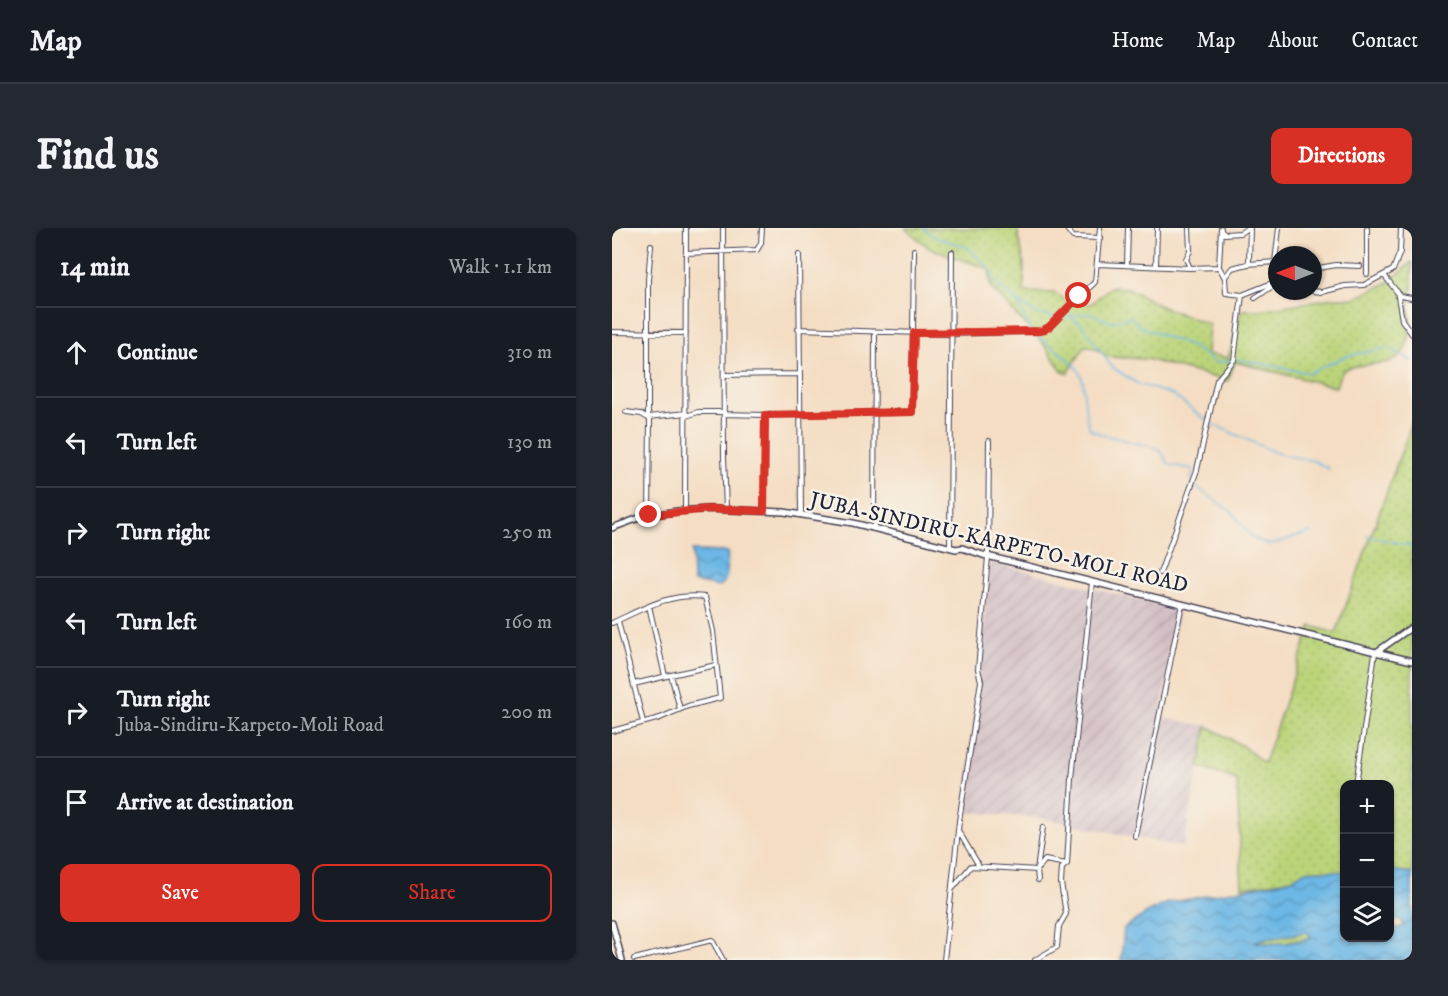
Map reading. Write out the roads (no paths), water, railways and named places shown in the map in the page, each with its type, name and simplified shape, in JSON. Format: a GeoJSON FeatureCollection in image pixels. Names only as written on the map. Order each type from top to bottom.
{"type":"FeatureCollection","features":[{"type":"Feature","properties":{"kind":"main road","name":"JUBA-SINDIRU-KARPETO-MOLI ROAD"},"geometry":{"type":"LineString","coordinates":[[612,528],[649,515],[685,510],[726,509],[801,514],[962,548],[988,557],[1092,580],[1412,661]]}},
{"type":"Feature","properties":{"kind":"main road"},"geometry":{"type":"LineString","coordinates":[[1375,652],[1412,627]]}},
{"type":"Feature","properties":{"kind":"main road"},"geometry":{"type":"LineString","coordinates":[[612,923],[622,960]]}},
{"type":"Feature","properties":{"kind":"street"},"geometry":{"type":"LineString","coordinates":[[685,510],[686,228]]}},
{"type":"Feature","properties":{"kind":"street"},"geometry":{"type":"LineString","coordinates":[[723,228],[726,509]]}},
{"type":"Feature","properties":{"kind":"street"},"geometry":{"type":"LineString","coordinates":[[685,253],[757,250],[761,243],[762,228]]}},
{"type":"Feature","properties":{"kind":"street"},"geometry":{"type":"LineString","coordinates":[[1066,228],[1073,237],[1100,238]]}},
{"type":"Feature","properties":{"kind":"street"},"geometry":{"type":"LineString","coordinates":[[798,329],[952,334],[1017,333],[1049,327],[1095,282],[1100,228]]}},
{"type":"Feature","properties":{"kind":"street"},"geometry":{"type":"LineString","coordinates":[[1127,265],[1128,228]]}},
{"type":"Feature","properties":{"kind":"street"},"geometry":{"type":"LineString","coordinates":[[1156,228],[1156,267]]}},
{"type":"Feature","properties":{"kind":"street"},"geometry":{"type":"LineString","coordinates":[[1189,228],[1190,251],[1186,259],[1190,268]]}},
{"type":"Feature","properties":{"kind":"street"},"geometry":{"type":"LineString","coordinates":[[1220,229],[1224,234],[1240,233],[1249,228]]}},
{"type":"Feature","properties":{"kind":"street"},"geometry":{"type":"LineString","coordinates":[[1248,264],[1249,228]]}},
{"type":"Feature","properties":{"kind":"street"},"geometry":{"type":"LineString","coordinates":[[1277,246],[1279,228]]}},
{"type":"Feature","properties":{"kind":"street"},"geometry":{"type":"LineString","coordinates":[[1367,228],[1367,274]]}},
{"type":"Feature","properties":{"kind":"street"},"geometry":{"type":"LineString","coordinates":[[1322,292],[1345,286],[1364,285],[1394,270],[1398,262],[1401,228]]}},
{"type":"Feature","properties":{"kind":"street"},"geometry":{"type":"LineString","coordinates":[[1220,229],[1219,267],[1225,278],[1226,293],[1242,294],[1268,284]]}},
{"type":"Feature","properties":{"kind":"street"},"geometry":{"type":"LineString","coordinates":[[649,515],[648,333],[651,245]]}},
{"type":"Feature","properties":{"kind":"street"},"geometry":{"type":"LineString","coordinates":[[626,412],[648,417],[685,415],[693,412],[765,415],[912,412],[914,250]]}},
{"type":"Feature","properties":{"kind":"street"},"geometry":{"type":"LineString","coordinates":[[950,547],[952,252]]}},
{"type":"Feature","properties":{"kind":"street"},"geometry":{"type":"LineString","coordinates":[[799,255],[801,514]]}},
{"type":"Feature","properties":{"kind":"street"},"geometry":{"type":"LineString","coordinates":[[1225,278],[1232,268],[1268,263]]}},
{"type":"Feature","properties":{"kind":"street"},"geometry":{"type":"LineString","coordinates":[[1097,264],[1219,267]]}},
{"type":"Feature","properties":{"kind":"street"},"geometry":{"type":"LineString","coordinates":[[1322,267],[1360,266]]}},
{"type":"Feature","properties":{"kind":"street"},"geometry":{"type":"LineString","coordinates":[[1384,275],[1400,296],[1412,298]]}},
{"type":"Feature","properties":{"kind":"street"},"geometry":{"type":"LineString","coordinates":[[1256,298],[1268,289]]}},
{"type":"Feature","properties":{"kind":"street"},"geometry":{"type":"LineString","coordinates":[[1397,291],[1402,320],[1412,334]]}},
{"type":"Feature","properties":{"kind":"street"},"geometry":{"type":"LineString","coordinates":[[1160,573],[1197,470],[1217,380],[1234,360],[1242,294]]}},
{"type":"Feature","properties":{"kind":"street"},"geometry":{"type":"LineString","coordinates":[[612,332],[686,333]]}},
{"type":"Feature","properties":{"kind":"street"},"geometry":{"type":"LineString","coordinates":[[874,529],[875,333]]}},
{"type":"Feature","properties":{"kind":"street"},"geometry":{"type":"LineString","coordinates":[[724,375],[799,374]]}},
{"type":"Feature","properties":{"kind":"street"},"geometry":{"type":"LineString","coordinates":[[764,511],[765,415]]}},
{"type":"Feature","properties":{"kind":"street"},"geometry":{"type":"LineString","coordinates":[[944,960],[951,889],[981,681],[978,669],[988,557],[989,441]]}},
{"type":"Feature","properties":{"kind":"street"},"geometry":{"type":"LineString","coordinates":[[1035,960],[1057,947],[1059,926],[1066,914],[1060,878],[1062,868],[1067,864],[1072,779],[1092,580]]}},
{"type":"Feature","properties":{"kind":"street"},"geometry":{"type":"LineString","coordinates":[[612,623],[649,606],[686,594],[705,597],[713,631],[720,698],[612,731]]}},
{"type":"Feature","properties":{"kind":"street"},"geometry":{"type":"LineString","coordinates":[[1135,836],[1182,603]]}},
{"type":"Feature","properties":{"kind":"street"},"geometry":{"type":"LineString","coordinates":[[649,606],[665,676]]}},
{"type":"Feature","properties":{"kind":"street"},"geometry":{"type":"LineString","coordinates":[[618,621],[643,722]]}},
{"type":"Feature","properties":{"kind":"street"},"geometry":{"type":"LineString","coordinates":[[1357,780],[1375,652]]}},
{"type":"Feature","properties":{"kind":"street"},"geometry":{"type":"LineString","coordinates":[[633,684],[716,665]]}},
{"type":"Feature","properties":{"kind":"street"},"geometry":{"type":"LineString","coordinates":[[671,675],[680,709]]}},
{"type":"Feature","properties":{"kind":"street"},"geometry":{"type":"LineString","coordinates":[[1038,880],[1036,870],[1043,827]]}},
{"type":"Feature","properties":{"kind":"street"},"geometry":{"type":"LineString","coordinates":[[959,832],[978,864],[986,868],[1006,866],[1036,870]]}},
{"type":"Feature","properties":{"kind":"street"},"geometry":{"type":"LineString","coordinates":[[1036,870],[1045,860],[1067,864]]}},
{"type":"Feature","properties":{"kind":"street"},"geometry":{"type":"LineString","coordinates":[[951,889],[965,869],[978,864]]}},
{"type":"Feature","properties":{"kind":"street"},"geometry":{"type":"LineString","coordinates":[[634,959],[712,940],[723,960]]}},
{"type":"Feature","properties":{"kind":"water"},"geometry":{"type":"Polygon","coordinates":[[[692,551],[728,552],[727,576],[723,584],[719,587],[693,582],[692,551]]]}},
{"type":"Feature","properties":{"kind":"water"},"geometry":{"type":"Polygon","coordinates":[[[1305,871],[1340,872],[1340,942],[1394,942],[1394,929],[1404,926],[1401,920],[1394,920],[1394,871],[1412,873],[1412,960],[1121,960],[1124,928],[1152,910],[1168,903],[1290,880],[1305,871]],[[1308,932],[1255,941],[1283,943],[1311,937],[1308,932]]]}},
{"type":"Feature","properties":{"kind":"waterway"},"geometry":{"type":"LineString","coordinates":[[923,228],[935,237],[967,247],[991,270],[996,284],[1015,300],[1032,330]]}},
{"type":"Feature","properties":{"kind":"waterway"},"geometry":{"type":"LineString","coordinates":[[1015,300],[1037,314],[1057,318]]}},
{"type":"Feature","properties":{"kind":"waterway"},"geometry":{"type":"LineString","coordinates":[[1061,318],[1086,314],[1111,322],[1130,317],[1141,327],[1193,347],[1216,363],[1232,360]]}},
{"type":"Feature","properties":{"kind":"waterway"},"geometry":{"type":"LineString","coordinates":[[1071,318],[1081,323],[1112,367],[1138,384],[1173,395],[1206,420]]}},
{"type":"Feature","properties":{"kind":"waterway"},"geometry":{"type":"LineString","coordinates":[[1035,333],[1068,359],[1079,371],[1090,429],[1159,449],[1170,465],[1193,469],[1191,481]]}},
{"type":"Feature","properties":{"kind":"waterway"},"geometry":{"type":"LineString","coordinates":[[1237,359],[1309,373],[1346,356],[1388,348],[1412,361]]}},
{"type":"Feature","properties":{"kind":"waterway"},"geometry":{"type":"LineString","coordinates":[[1210,423],[1279,454],[1314,461],[1329,469]]}},
{"type":"Feature","properties":{"kind":"waterway"},"geometry":{"type":"LineString","coordinates":[[1193,485],[1232,512],[1252,538],[1270,545],[1311,532]]}},
{"type":"Feature","properties":{"kind":"waterway"},"geometry":{"type":"LineString","coordinates":[[1367,536],[1412,546]]}}]}
